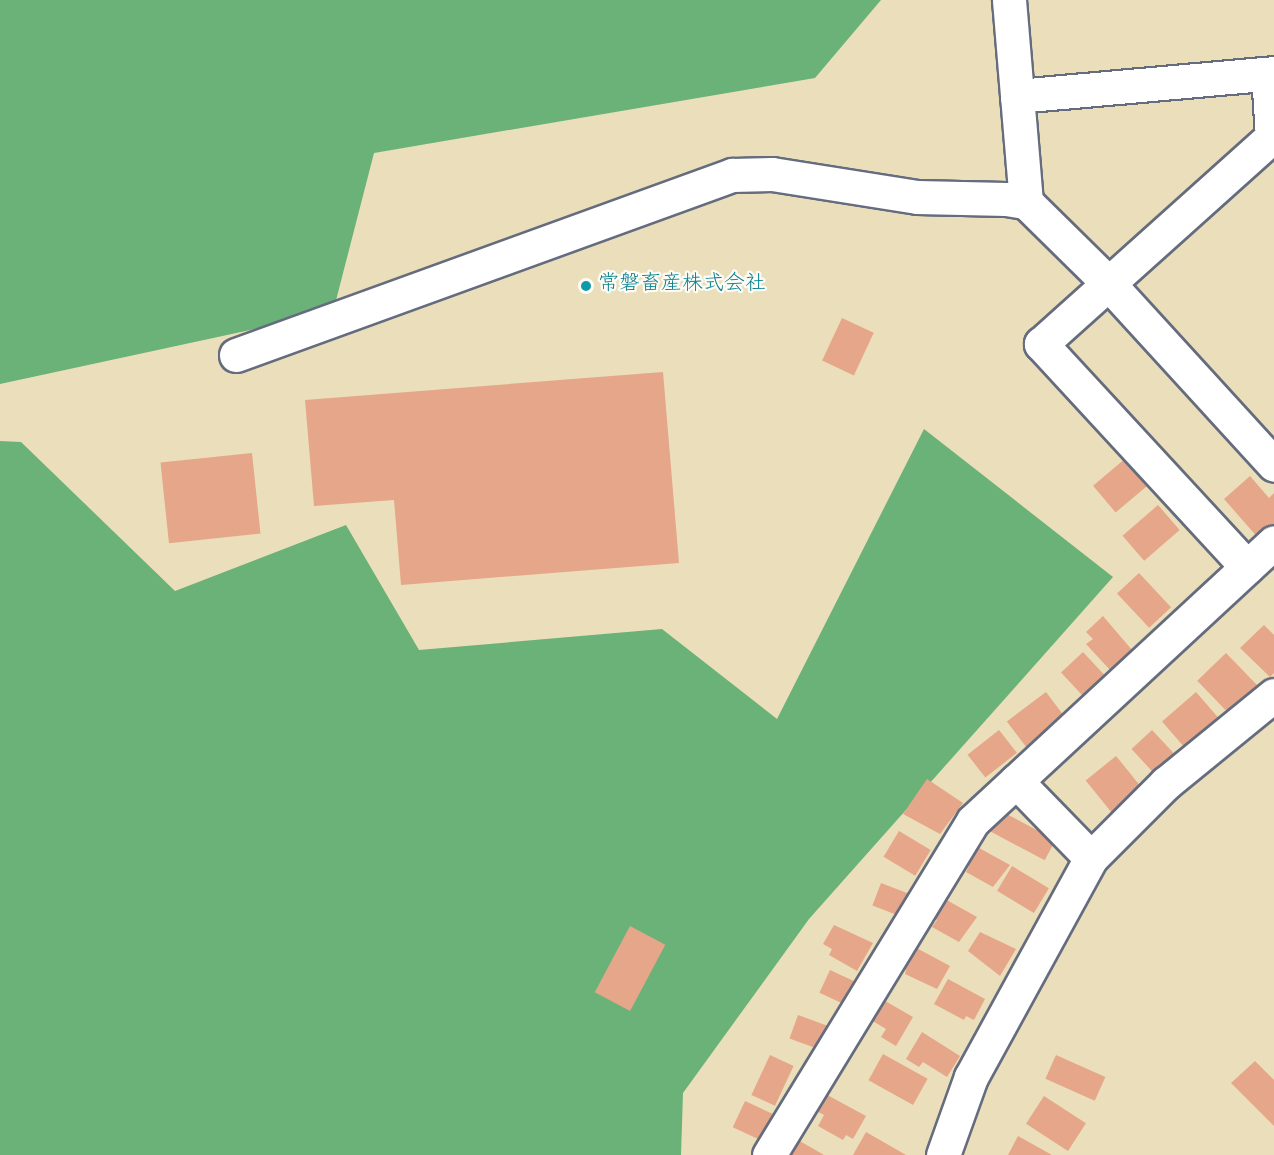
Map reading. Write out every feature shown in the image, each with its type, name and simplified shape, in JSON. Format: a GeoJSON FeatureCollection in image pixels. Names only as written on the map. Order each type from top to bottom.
{"type":"FeatureCollection","features":[{"type":"Feature","properties":{"kind":"street"},"geometry":{"type":"LineString","coordinates":[[1009,0],[1026,202],[1108,283],[1271,454]]}},
{"type":"Feature","properties":{"kind":"street"},"geometry":{"type":"LineString","coordinates":[[1017,96],[1271,74],[1272,137],[1041,344],[1247,567]]}},
{"type":"Feature","properties":{"kind":"street"},"geometry":{"type":"LineString","coordinates":[[236,356],[732,175],[772,174],[917,197],[1026,202]]}},
{"type":"Feature","properties":{"kind":"street"},"geometry":{"type":"LineString","coordinates":[[769,1155],[973,821],[1274,542]]}},
{"type":"Feature","properties":{"kind":"street"},"geometry":{"type":"LineString","coordinates":[[943,1155],[970,1077],[1091,858],[1166,783],[1274,695]]}},
{"type":"Feature","properties":{"kind":"street"},"geometry":{"type":"LineString","coordinates":[[1016,781],[1091,858]]}},
{"type":"Feature","properties":{"kind":"green space"},"geometry":{"type":"Polygon","coordinates":[[[0,0],[881,0],[815,78],[374,153],[333,312],[0,384],[0,0]]]}},
{"type":"Feature","properties":{"kind":"green space"},"geometry":{"type":"Polygon","coordinates":[[[924,429],[1113,577],[809,919],[683,1093],[681,1155],[0,1155],[0,441],[21,442],[175,591],[346,525],[419,650],[662,629],[777,719],[924,429]]]}},
{"type":"Feature","properties":{"kind":"building"},"geometry":{"type":"Polygon","coordinates":[[[842,318],[874,333],[854,375],[822,361],[842,318]]]}},
{"type":"Feature","properties":{"kind":"building"},"geometry":{"type":"Polygon","coordinates":[[[663,372],[679,563],[401,585],[394,500],[314,506],[305,400],[663,372]]]}},
{"type":"Feature","properties":{"kind":"building"},"geometry":{"type":"Polygon","coordinates":[[[252,453],[260,534],[169,543],[161,463],[252,453]]]}},
{"type":"Feature","properties":{"kind":"building"},"geometry":{"type":"Polygon","coordinates":[[[1126,458],[1148,485],[1116,512],[1093,486],[1126,458]]]}},
{"type":"Feature","properties":{"kind":"building"},"geometry":{"type":"Polygon","coordinates":[[[1250,476],[1269,498],[1274,493],[1274,528],[1260,540],[1224,499],[1250,476]]]}},
{"type":"Feature","properties":{"kind":"building"},"geometry":{"type":"Polygon","coordinates":[[[1158,505],[1180,530],[1144,561],[1123,536],[1158,505]]]}},
{"type":"Feature","properties":{"kind":"building"},"geometry":{"type":"Polygon","coordinates":[[[1139,573],[1171,607],[1149,628],[1117,593],[1139,573]]]}},
{"type":"Feature","properties":{"kind":"building"},"geometry":{"type":"Polygon","coordinates":[[[1103,616],[1132,650],[1110,670],[1086,644],[1093,639],[1086,632],[1103,616]]]}},
{"type":"Feature","properties":{"kind":"building"},"geometry":{"type":"Polygon","coordinates":[[[1264,625],[1274,635],[1274,673],[1270,677],[1240,648],[1264,625]]]}},
{"type":"Feature","properties":{"kind":"building"},"geometry":{"type":"Polygon","coordinates":[[[1083,652],[1113,684],[1091,705],[1061,672],[1083,652]]]}},
{"type":"Feature","properties":{"kind":"building"},"geometry":{"type":"Polygon","coordinates":[[[1226,653],[1264,693],[1235,720],[1197,681],[1226,653]]]}},
{"type":"Feature","properties":{"kind":"building"},"geometry":{"type":"Polygon","coordinates":[[[1046,692],[1068,721],[1029,750],[1007,721],[1046,692]]]}},
{"type":"Feature","properties":{"kind":"building"},"geometry":{"type":"Polygon","coordinates":[[[1196,692],[1223,723],[1189,752],[1162,722],[1196,692]]]}},
{"type":"Feature","properties":{"kind":"building"},"geometry":{"type":"Polygon","coordinates":[[[999,730],[1017,753],[985,777],[967,755],[999,730]]]}},
{"type":"Feature","properties":{"kind":"building"},"geometry":{"type":"Polygon","coordinates":[[[1152,730],[1176,756],[1155,775],[1132,749],[1152,730]]]}},
{"type":"Feature","properties":{"kind":"building"},"geometry":{"type":"Polygon","coordinates":[[[1116,756],[1147,794],[1117,819],[1086,781],[1116,756]]]}},
{"type":"Feature","properties":{"kind":"building"},"geometry":{"type":"Polygon","coordinates":[[[927,779],[963,803],[940,834],[903,814],[927,779]]]}},
{"type":"Feature","properties":{"kind":"building"},"geometry":{"type":"Polygon","coordinates":[[[999,810],[1056,840],[1045,860],[988,830],[999,810]]]}},
{"type":"Feature","properties":{"kind":"building"},"geometry":{"type":"Polygon","coordinates":[[[899,831],[931,850],[915,876],[884,857],[899,831]]]}},
{"type":"Feature","properties":{"kind":"building"},"geometry":{"type":"Polygon","coordinates":[[[970,843],[1010,865],[993,887],[966,872],[969,866],[960,861],[970,843]]]}},
{"type":"Feature","properties":{"kind":"building"},"geometry":{"type":"Polygon","coordinates":[[[1012,866],[1049,888],[1034,913],[997,891],[1012,866]]]}},
{"type":"Feature","properties":{"kind":"building"},"geometry":{"type":"Polygon","coordinates":[[[881,883],[917,897],[909,919],[872,905],[881,883]]]}},
{"type":"Feature","properties":{"kind":"building"},"geometry":{"type":"Polygon","coordinates":[[[943,898],[977,917],[959,942],[932,927],[937,920],[932,917],[943,898]]]}},
{"type":"Feature","properties":{"kind":"building"},"geometry":{"type":"Polygon","coordinates":[[[834,925],[873,943],[857,971],[829,955],[832,949],[823,944],[834,925]]]}},
{"type":"Feature","properties":{"kind":"building"},"geometry":{"type":"Polygon","coordinates":[[[630,926],[665,945],[630,1011],[595,992],[630,926]]]}},
{"type":"Feature","properties":{"kind":"building"},"geometry":{"type":"Polygon","coordinates":[[[980,932],[1016,949],[1000,976],[968,951],[980,932]]]}},
{"type":"Feature","properties":{"kind":"building"},"geometry":{"type":"Polygon","coordinates":[[[909,944],[950,966],[937,989],[905,974],[906,970],[897,965],[909,944]]]}},
{"type":"Feature","properties":{"kind":"building"},"geometry":{"type":"Polygon","coordinates":[[[830,970],[864,986],[854,1009],[819,993],[830,970]]]}},
{"type":"Feature","properties":{"kind":"building"},"geometry":{"type":"Polygon","coordinates":[[[948,979],[985,999],[974,1020],[966,1016],[964,1020],[934,1004],[948,979]]]}},
{"type":"Feature","properties":{"kind":"building"},"geometry":{"type":"Polygon","coordinates":[[[873,994],[913,1017],[896,1046],[881,1037],[886,1029],[861,1014],[873,994]]]}},
{"type":"Feature","properties":{"kind":"building"},"geometry":{"type":"Polygon","coordinates":[[[798,1015],[834,1028],[825,1051],[789,1038],[798,1015]]]}},
{"type":"Feature","properties":{"kind":"building"},"geometry":{"type":"Polygon","coordinates":[[[922,1032],[960,1056],[947,1077],[923,1062],[919,1067],[906,1059],[922,1032]]]}},
{"type":"Feature","properties":{"kind":"building"},"geometry":{"type":"Polygon","coordinates":[[[883,1054],[928,1079],[913,1105],[868,1080],[883,1054]]]}},
{"type":"Feature","properties":{"kind":"building"},"geometry":{"type":"Polygon","coordinates":[[[770,1055],[794,1066],[775,1106],[751,1095],[770,1055]]]}},
{"type":"Feature","properties":{"kind":"building"},"geometry":{"type":"Polygon","coordinates":[[[1056,1055],[1105,1077],[1095,1101],[1045,1079],[1056,1055]]]}},
{"type":"Feature","properties":{"kind":"building"},"geometry":{"type":"Polygon","coordinates":[[[1255,1061],[1274,1080],[1274,1126],[1231,1083],[1255,1061]]]}},
{"type":"Feature","properties":{"kind":"building"},"geometry":{"type":"Polygon","coordinates":[[[818,1090],[866,1116],[853,1139],[846,1135],[843,1140],[818,1126],[824,1115],[809,1107],[818,1090]]]}},
{"type":"Feature","properties":{"kind":"building"},"geometry":{"type":"Polygon","coordinates":[[[1044,1096],[1086,1123],[1068,1151],[1026,1124],[1044,1096]]]}},
{"type":"Feature","properties":{"kind":"building"},"geometry":{"type":"Polygon","coordinates":[[[745,1101],[779,1117],[767,1143],[733,1127],[745,1101]]]}},
{"type":"Feature","properties":{"kind":"building"},"geometry":{"type":"Polygon","coordinates":[[[866,1132],[906,1155],[853,1155],[866,1132]]]}},
{"type":"Feature","properties":{"kind":"building"},"geometry":{"type":"Polygon","coordinates":[[[1018,1136],[1052,1155],[1008,1155],[1018,1136]]]}},
{"type":"Feature","properties":{"kind":"building"},"geometry":{"type":"Polygon","coordinates":[[[798,1140],[824,1155],[790,1155],[798,1140]]]}},
{"type":"Feature","properties":{"kind":"place","name":"常磐畜産株式会社"},"geometry":{"type":"Point","coordinates":[586,286]}}]}
